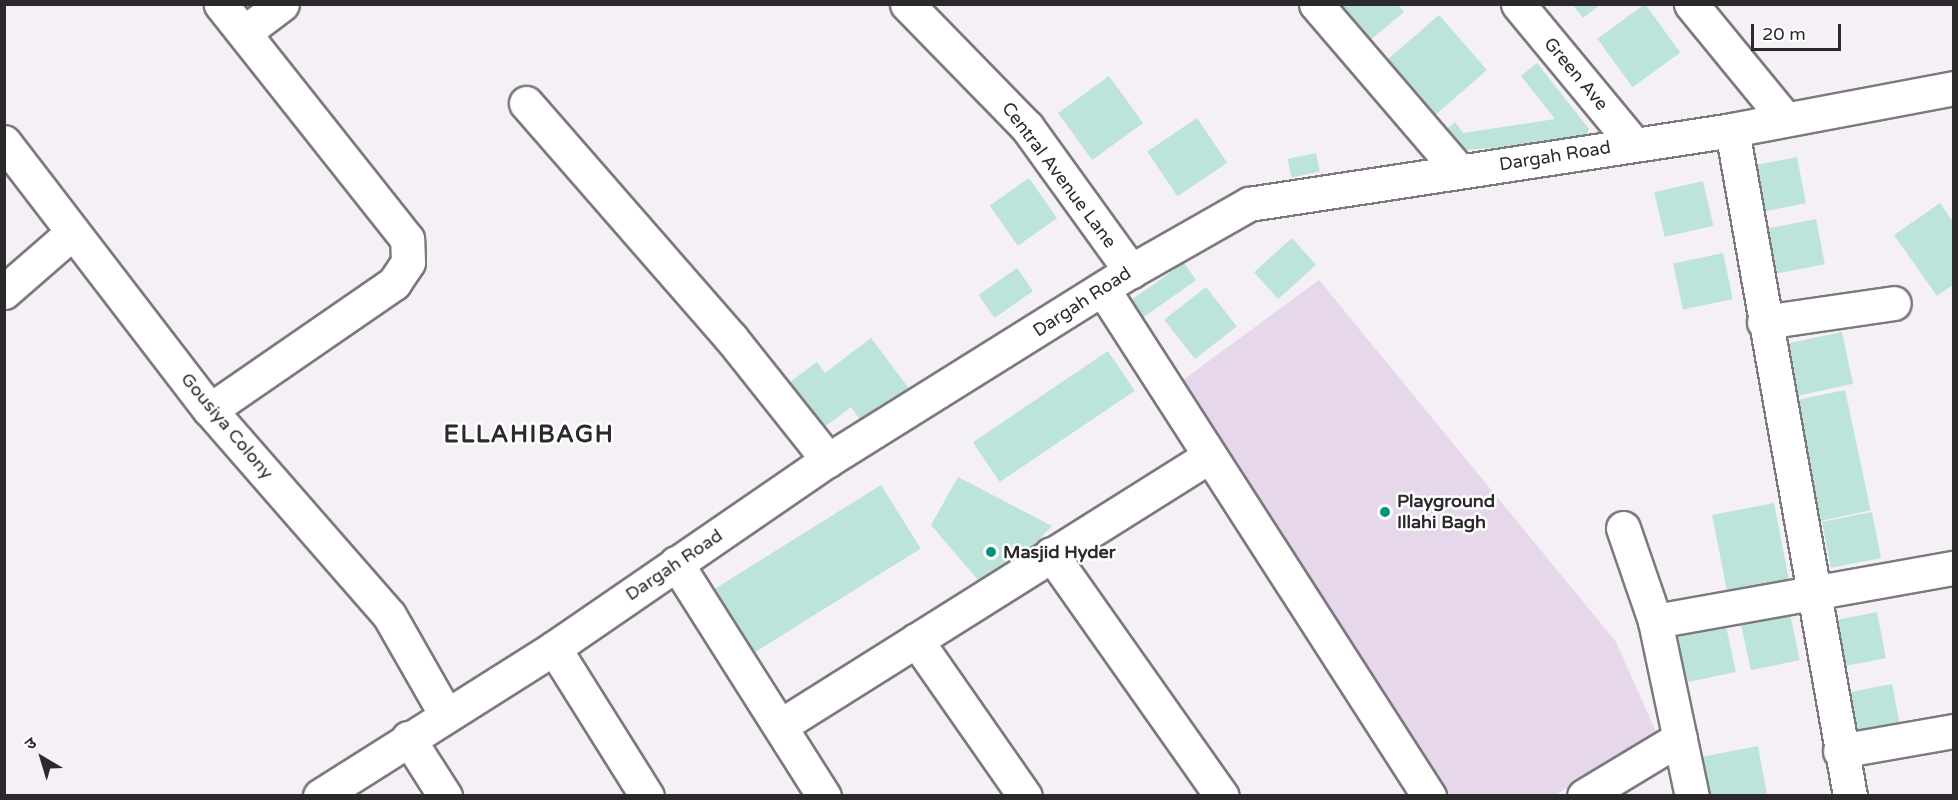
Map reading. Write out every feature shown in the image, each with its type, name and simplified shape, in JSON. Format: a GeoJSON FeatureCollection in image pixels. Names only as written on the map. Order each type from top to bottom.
{"type":"FeatureCollection","features":[{"type":"Feature","properties":{"kind":"street"},"geometry":{"type":"LineString","coordinates":[[210,410],[394,283],[408,262],[407,239],[221,4]]}},
{"type":"Feature","properties":{"kind":"street"},"geometry":{"type":"LineString","coordinates":[[245,32],[282,4]]}},
{"type":"Feature","properties":{"kind":"street","name":"Central Avenue Lane"},"geometry":{"type":"LineString","coordinates":[[908,4],[1027,127],[1131,271]]}},
{"type":"Feature","properties":{"kind":"street"},"geometry":{"type":"LineString","coordinates":[[1316,4],[1459,171]]}},
{"type":"Feature","properties":{"kind":"street","name":"Green Ave"},"geometry":{"type":"LineString","coordinates":[[1518,4],[1633,143]]}},
{"type":"Feature","properties":{"kind":"street"},"geometry":{"type":"LineString","coordinates":[[1691,4],[1785,119]]}},
{"type":"Feature","properties":{"kind":"street","name":"Dargah Road"},"geometry":{"type":"LineString","coordinates":[[321,795],[445,713],[554,648],[828,460],[1104,291],[1131,271],[1249,204],[1633,143],[1732,130],[1953,88]]}},
{"type":"Feature","properties":{"kind":"street"},"geometry":{"type":"LineString","coordinates":[[526,103],[731,338],[828,460]]}},
{"type":"Feature","properties":{"kind":"street"},"geometry":{"type":"LineString","coordinates":[[1732,130],[1840,751],[1850,795]]}},
{"type":"Feature","properties":{"kind":"street","name":"Gousiya Colony"},"geometry":{"type":"LineString","coordinates":[[4,142],[210,410],[390,615],[445,713]]}},
{"type":"Feature","properties":{"kind":"street"},"geometry":{"type":"LineString","coordinates":[[4,292],[74,232]]}},
{"type":"Feature","properties":{"kind":"street"},"geometry":{"type":"LineString","coordinates":[[1104,291],[1208,457],[1429,795]]}},
{"type":"Feature","properties":{"kind":"street"},"geometry":{"type":"LineString","coordinates":[[1764,322],[1894,303]]}},
{"type":"Feature","properties":{"kind":"street"},"geometry":{"type":"LineString","coordinates":[[780,726],[1208,457]]}},
{"type":"Feature","properties":{"kind":"street"},"geometry":{"type":"LineString","coordinates":[[1623,528],[1655,621],[1692,795]]}},
{"type":"Feature","properties":{"kind":"street"},"geometry":{"type":"LineString","coordinates":[[1051,554],[1222,795]]}},
{"type":"Feature","properties":{"kind":"street"},"geometry":{"type":"LineString","coordinates":[[676,563],[824,795]]}},
{"type":"Feature","properties":{"kind":"street"},"geometry":{"type":"LineString","coordinates":[[1655,621],[1953,568]]}},
{"type":"Feature","properties":{"kind":"street"},"geometry":{"type":"LineString","coordinates":[[916,640],[1025,795]]}},
{"type":"Feature","properties":{"kind":"street"},"geometry":{"type":"LineString","coordinates":[[554,648],[646,795]]}},
{"type":"Feature","properties":{"kind":"street"},"geometry":{"type":"LineString","coordinates":[[1840,751],[1953,731]]}},
{"type":"Feature","properties":{"kind":"street"},"geometry":{"type":"LineString","coordinates":[[408,738],[446,795]]}},
{"type":"Feature","properties":{"kind":"street"},"geometry":{"type":"LineString","coordinates":[[1584,795],[1680,738]]}},
{"type":"Feature","properties":{"kind":"shaded area","name":"Playground Illahi Bagh"},"geometry":{"type":"Polygon","coordinates":[[[1319,280],[1616,642],[1657,734],[1555,795],[1441,795],[1179,383],[1319,280]]]}},
{"type":"Feature","properties":{"kind":"building"},"geometry":{"type":"Polygon","coordinates":[[[1340,4],[1397,4],[1404,12],[1363,46],[1333,10],[1340,4]]]}},
{"type":"Feature","properties":{"kind":"building"},"geometry":{"type":"Polygon","coordinates":[[[1572,4],[1601,4],[1583,18],[1572,4]]]}},
{"type":"Feature","properties":{"kind":"building"},"geometry":{"type":"Polygon","coordinates":[[[1645,4],[1680,53],[1633,87],[1597,39],[1645,4]]]}},
{"type":"Feature","properties":{"kind":"building"},"geometry":{"type":"Polygon","coordinates":[[[1439,15],[1487,70],[1436,115],[1388,60],[1439,15]]]}},
{"type":"Feature","properties":{"kind":"building"},"geometry":{"type":"Polygon","coordinates":[[[1537,63],[1589,129],[1585,140],[1454,151],[1441,134],[1455,122],[1463,133],[1555,119],[1521,76],[1537,63]]]}},
{"type":"Feature","properties":{"kind":"building"},"geometry":{"type":"Polygon","coordinates":[[[1109,76],[1143,123],[1092,160],[1058,113],[1109,76]]]}},
{"type":"Feature","properties":{"kind":"building"},"geometry":{"type":"Polygon","coordinates":[[[1197,118],[1227,163],[1177,196],[1147,152],[1197,118]]]}},
{"type":"Feature","properties":{"kind":"building"},"geometry":{"type":"Polygon","coordinates":[[[1316,153],[1320,172],[1292,178],[1288,159],[1316,153]]]}},
{"type":"Feature","properties":{"kind":"building"},"geometry":{"type":"Polygon","coordinates":[[[1797,157],[1806,203],[1756,213],[1747,167],[1797,157]]]}},
{"type":"Feature","properties":{"kind":"building"},"geometry":{"type":"Polygon","coordinates":[[[1029,178],[1057,218],[1018,246],[990,206],[1029,178]]]}},
{"type":"Feature","properties":{"kind":"building"},"geometry":{"type":"Polygon","coordinates":[[[1703,181],[1713,226],[1665,237],[1654,192],[1703,181]]]}},
{"type":"Feature","properties":{"kind":"building"},"geometry":{"type":"Polygon","coordinates":[[[1940,203],[1953,222],[1953,285],[1937,296],[1894,235],[1940,203]]]}},
{"type":"Feature","properties":{"kind":"building"},"geometry":{"type":"Polygon","coordinates":[[[1816,219],[1825,264],[1775,274],[1766,229],[1816,219]]]}},
{"type":"Feature","properties":{"kind":"building"},"geometry":{"type":"Polygon","coordinates":[[[1292,238],[1316,265],[1278,299],[1254,272],[1292,238]]]}},
{"type":"Feature","properties":{"kind":"building"},"geometry":{"type":"Polygon","coordinates":[[[1723,253],[1733,299],[1683,310],[1673,264],[1723,253]]]}},
{"type":"Feature","properties":{"kind":"building"},"geometry":{"type":"Polygon","coordinates":[[[1184,263],[1196,280],[1144,317],[1132,300],[1184,263]]]}},
{"type":"Feature","properties":{"kind":"building"},"geometry":{"type":"Polygon","coordinates":[[[1017,268],[1033,291],[995,318],[978,295],[1017,268]]]}},
{"type":"Feature","properties":{"kind":"building"},"geometry":{"type":"Polygon","coordinates":[[[1206,287],[1237,326],[1195,359],[1164,320],[1206,287]]]}},
{"type":"Feature","properties":{"kind":"building"},"geometry":{"type":"Polygon","coordinates":[[[1842,332],[1853,384],[1785,398],[1774,347],[1842,332]]]}},
{"type":"Feature","properties":{"kind":"building"},"geometry":{"type":"Polygon","coordinates":[[[871,338],[910,390],[864,425],[851,407],[818,432],[783,387],[817,362],[825,373],[871,338]]]}},
{"type":"Feature","properties":{"kind":"building"},"geometry":{"type":"Polygon","coordinates":[[[1108,351],[1135,391],[1000,482],[973,442],[1108,351]]]}},
{"type":"Feature","properties":{"kind":"building"},"geometry":{"type":"Polygon","coordinates":[[[1845,390],[1871,510],[1821,521],[1795,401],[1845,390]]]}},
{"type":"Feature","properties":{"kind":"building","name":"Masjid Hyder"},"geometry":{"type":"Polygon","coordinates":[[[958,477],[1052,526],[1002,578],[978,580],[931,525],[958,477]]]}},
{"type":"Feature","properties":{"kind":"building"},"geometry":{"type":"Polygon","coordinates":[[[881,485],[921,549],[744,659],[705,595],[881,485]]]}},
{"type":"Feature","properties":{"kind":"building"},"geometry":{"type":"Polygon","coordinates":[[[1774,503],[1789,581],[1727,593],[1712,515],[1774,503]]]}},
{"type":"Feature","properties":{"kind":"building"},"geometry":{"type":"Polygon","coordinates":[[[1872,512],[1881,558],[1831,568],[1822,522],[1872,512]]]}},
{"type":"Feature","properties":{"kind":"building"},"geometry":{"type":"Polygon","coordinates":[[[1877,612],[1886,658],[1836,668],[1827,622],[1877,612]]]}},
{"type":"Feature","properties":{"kind":"building"},"geometry":{"type":"Polygon","coordinates":[[[1790,614],[1800,660],[1751,670],[1741,624],[1790,614]]]}},
{"type":"Feature","properties":{"kind":"building"},"geometry":{"type":"Polygon","coordinates":[[[1726,626],[1736,672],[1686,683],[1676,637],[1726,626]]]}},
{"type":"Feature","properties":{"kind":"building"},"geometry":{"type":"Polygon","coordinates":[[[1892,684],[1901,730],[1851,740],[1842,694],[1892,684]]]}},
{"type":"Feature","properties":{"kind":"building"},"geometry":{"type":"Polygon","coordinates":[[[1758,746],[1767,795],[1703,795],[1696,758],[1758,746]]]}},
{"type":"Feature","properties":{"kind":"place","name":"Playground Illahi Bagh"},"geometry":{"type":"Point","coordinates":[1385,512]}},
{"type":"Feature","properties":{"kind":"place","name":"Masjid Hyder"},"geometry":{"type":"Point","coordinates":[991,552]}},
{"type":"Feature","properties":{"kind":"district","name":"ELLAHIBAGH"},"geometry":{"type":"Point","coordinates":[529,435]}}]}
